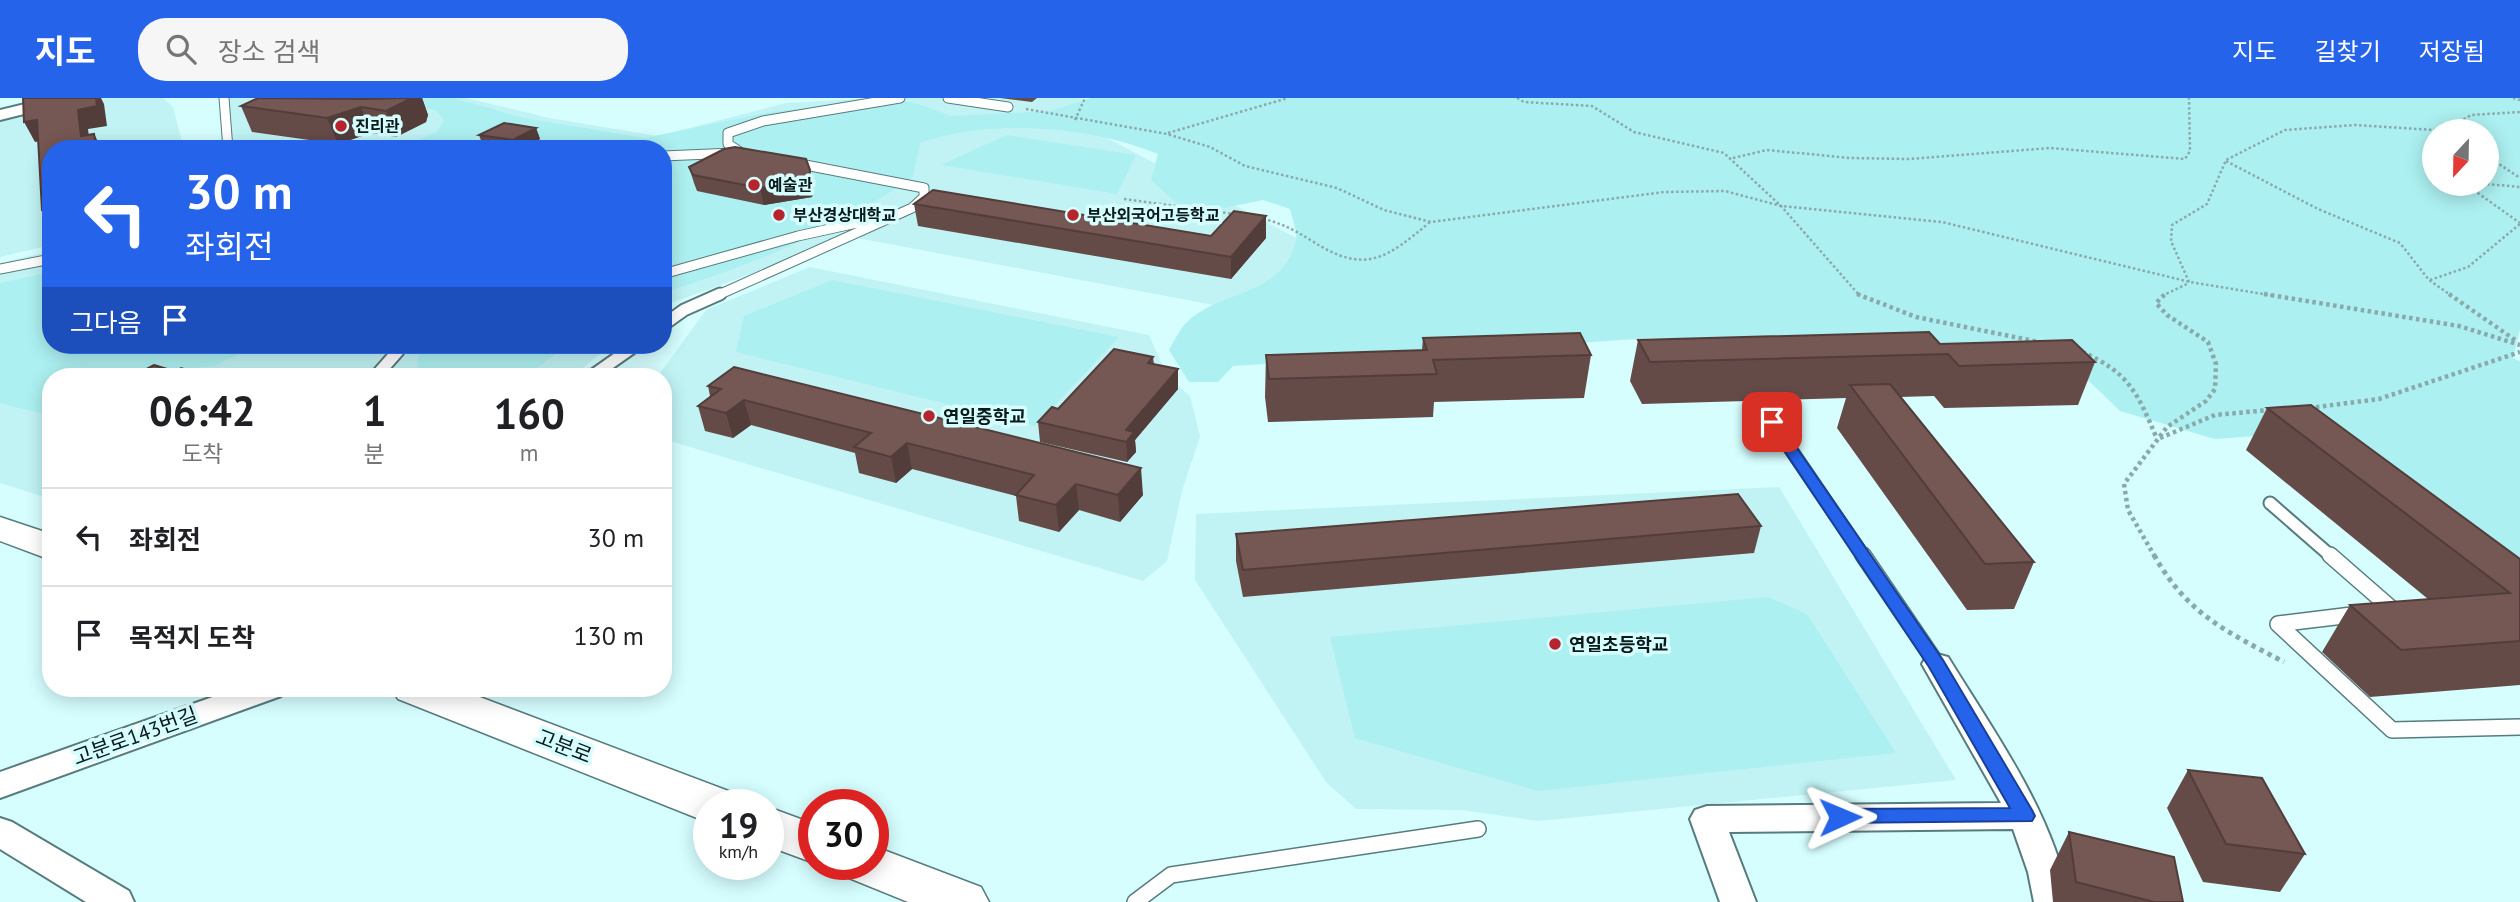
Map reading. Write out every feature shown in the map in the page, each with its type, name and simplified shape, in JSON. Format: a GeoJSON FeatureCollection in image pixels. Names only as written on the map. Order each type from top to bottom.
{"type":"FeatureCollection","features":[{"type":"Feature","properties":{"kind":"main road"},"geometry":{"type":"LineString","coordinates":[[0,528],[42,544]]}},
{"type":"Feature","properties":{"kind":"main road","name":"고분로"},"geometry":{"type":"LineString","coordinates":[[436,697],[693,797]]}},
{"type":"Feature","properties":{"kind":"main road"},"geometry":{"type":"LineString","coordinates":[[889,873],[963,902]]}},
{"type":"Feature","properties":{"kind":"street"},"geometry":{"type":"LineString","coordinates":[[0,115],[70,98]]}},
{"type":"Feature","properties":{"kind":"street"},"geometry":{"type":"LineString","coordinates":[[1937,664],[2025,816],[2050,884],[2052,902]]}},
{"type":"Feature","properties":{"kind":"street","name":"고분로143번길"},"geometry":{"type":"LineString","coordinates":[[0,785],[245,697]]}},
{"type":"Feature","properties":{"kind":"street"},"geometry":{"type":"LineString","coordinates":[[1738,902],[1707,819],[2025,816]]}},
{"type":"Feature","properties":{"kind":"street"},"geometry":{"type":"LineString","coordinates":[[0,832],[116,902]]}},
{"type":"Feature","properties":{"kind":"lane"},"geometry":{"type":"LineString","coordinates":[[224,98],[227,140]]}},
{"type":"Feature","properties":{"kind":"lane"},"geometry":{"type":"LineString","coordinates":[[741,153],[728,144],[728,133],[763,121],[900,98]]}},
{"type":"Feature","properties":{"kind":"lane"},"geometry":{"type":"LineString","coordinates":[[948,98],[1007,107]]}},
{"type":"Feature","properties":{"kind":"lane"},"geometry":{"type":"LineString","coordinates":[[672,156],[741,153],[754,156]]}},
{"type":"Feature","properties":{"kind":"lane"},"geometry":{"type":"LineString","coordinates":[[672,271],[797,236],[888,216],[912,208],[924,197],[924,188],[780,161]]}},
{"type":"Feature","properties":{"kind":"lane"},"geometry":{"type":"LineString","coordinates":[[672,319],[684,310],[775,272],[888,216]]}},
{"type":"Feature","properties":{"kind":"lane"},"geometry":{"type":"LineString","coordinates":[[0,269],[42,261]]}},
{"type":"Feature","properties":{"kind":"lane"},"geometry":{"type":"LineString","coordinates":[[383,368],[395,354]]}},
{"type":"Feature","properties":{"kind":"lane"},"geometry":{"type":"LineString","coordinates":[[603,368],[623,354]]}},
{"type":"Feature","properties":{"kind":"lane"},"geometry":{"type":"LineString","coordinates":[[1772,422],[1937,664]]}},
{"type":"Feature","properties":{"kind":"lane"},"geometry":{"type":"LineString","coordinates":[[2270,503],[2393,610],[2278,624],[2392,730],[2520,727]]}},
{"type":"Feature","properties":{"kind":"lane"},"geometry":{"type":"LineString","coordinates":[[1135,902],[1171,875],[1478,829]]}},
{"type":"Feature","properties":{"kind":"path"},"geometry":{"type":"LineString","coordinates":[[1075,120],[1085,98]]}},
{"type":"Feature","properties":{"kind":"path"},"geometry":{"type":"LineString","coordinates":[[1167,134],[1288,98]]}},
{"type":"Feature","properties":{"kind":"path"},"geometry":{"type":"LineString","coordinates":[[1517,98],[1530,103],[1592,106],[1634,132],[1713,148],[1732,158],[1781,206],[1850,288],[1870,300],[1916,317],[2049,344]]}},
{"type":"Feature","properties":{"kind":"path"},"geometry":{"type":"LineString","coordinates":[[1732,158],[1767,150],[1850,158],[1909,159],[2050,148],[2185,159],[2190,151],[2189,98]]}},
{"type":"Feature","properties":{"kind":"path"},"geometry":{"type":"LineString","coordinates":[[2513,98],[2520,100]]}},
{"type":"Feature","properties":{"kind":"path"},"geometry":{"type":"LineString","coordinates":[[1007,107],[1167,134],[1210,148],[1245,166],[1337,188],[1384,210],[1431,222],[1688,190],[1725,191],[1781,206],[1942,222],[2190,282],[2459,326],[2520,344]]}},
{"type":"Feature","properties":{"kind":"path"},"geometry":{"type":"LineString","coordinates":[[2460,119],[2490,113],[2520,112]]}},
{"type":"Feature","properties":{"kind":"path"},"geometry":{"type":"LineString","coordinates":[[2190,282],[2171,239],[2171,228],[2177,219],[2207,204],[2226,160],[2285,130],[2348,125],[2422,129]]}},
{"type":"Feature","properties":{"kind":"path"},"geometry":{"type":"LineString","coordinates":[[2226,160],[2318,209],[2400,243],[2429,280],[2520,344]]}},
{"type":"Feature","properties":{"kind":"path"},"geometry":{"type":"LineString","coordinates":[[2499,164],[2520,178]]}},
{"type":"Feature","properties":{"kind":"path"},"geometry":{"type":"LineString","coordinates":[[2499,185],[2520,187]]}},
{"type":"Feature","properties":{"kind":"path"},"geometry":{"type":"LineString","coordinates":[[2429,280],[2468,267],[2520,224],[2482,196]]}},
{"type":"Feature","properties":{"kind":"path"},"geometry":{"type":"LineString","coordinates":[[1124,199],[1239,215]]}},
{"type":"Feature","properties":{"kind":"path"},"geometry":{"type":"LineString","coordinates":[[1252,217],[1283,224],[1336,257],[1352,262],[1388,255],[1431,222]]}},
{"type":"Feature","properties":{"kind":"path"},"geometry":{"type":"LineString","coordinates":[[2190,282],[2163,295],[2156,303],[2169,316],[2194,330],[2209,343],[2215,357],[2218,384],[2206,404],[2175,419],[2157,439],[2124,484],[2122,493],[2126,507],[2179,594],[2207,620],[2284,662],[2330,673]]}},
{"type":"Feature","properties":{"kind":"path"},"geometry":{"type":"LineString","coordinates":[[2079,351],[2109,363],[2126,375],[2157,439]]}},
{"type":"Feature","properties":{"kind":"path"},"geometry":{"type":"LineString","coordinates":[[2304,408],[2379,400],[2520,352]]}},
{"type":"Feature","properties":{"kind":"path"},"geometry":{"type":"LineString","coordinates":[[2157,439],[2215,415],[2277,410]]}},
{"type":"Feature","properties":{"kind":"shaded area"},"geometry":{"type":"Polygon","coordinates":[[[93,98],[163,98],[173,107],[182,140],[42,140],[42,247],[0,257],[0,120],[93,98]]]}},
{"type":"Feature","properties":{"kind":"shaded area"},"geometry":{"type":"Polygon","coordinates":[[[224,98],[466,98],[549,118],[658,136],[786,103],[875,98],[1082,98],[1075,121],[1306,243],[1251,312],[852,237],[672,303],[672,140],[227,140],[224,98]]]}},
{"type":"Feature","properties":{"kind":"shaded area"},"geometry":{"type":"Polygon","coordinates":[[[254,98],[453,98],[524,118],[645,138],[770,112],[893,99],[919,104],[951,116],[1050,111],[1091,98],[2520,98],[2520,329],[2513,358],[2520,361],[2520,587],[2306,432],[2215,439],[2120,411],[2060,353],[1761,339],[1651,338],[1233,366],[1218,382],[1189,382],[1169,350],[1177,335],[1187,322],[1201,312],[1264,283],[1278,273],[1289,259],[1296,241],[1296,229],[1290,209],[1263,200],[1219,209],[1176,203],[1151,180],[1158,154],[1102,137],[1008,128],[977,130],[920,143],[913,177],[883,197],[793,245],[672,290],[672,140],[419,140],[437,132],[444,120],[435,110],[406,105],[254,98]]]}},
{"type":"Feature","properties":{"kind":"shaded area"},"geometry":{"type":"Polygon","coordinates":[[[1007,135],[1136,155],[1117,194],[941,165],[1007,135]]]}},
{"type":"Feature","properties":{"kind":"shaded area"},"geometry":{"type":"Polygon","coordinates":[[[42,253],[42,354],[600,354],[583,368],[42,368],[42,496],[0,483],[0,263],[42,253]]]}},
{"type":"Feature","properties":{"kind":"shaded area","name":"연일중학교"},"geometry":{"type":"Polygon","coordinates":[[[810,267],[1149,335],[1168,378],[1190,396],[1200,436],[1182,491],[1167,561],[1143,581],[672,442],[672,368],[664,368],[706,310],[810,267]]]}},
{"type":"Feature","properties":{"kind":"shaded area"},"geometry":{"type":"Polygon","coordinates":[[[42,274],[42,354],[240,354],[214,366],[194,368],[42,368],[42,414],[0,403],[0,283],[42,274]]]}},
{"type":"Feature","properties":{"kind":"shaded area"},"geometry":{"type":"Polygon","coordinates":[[[832,280],[1119,337],[1035,426],[736,352],[744,316],[832,280]]]}},
{"type":"Feature","properties":{"kind":"shaded area"},"geometry":{"type":"Polygon","coordinates":[[[419,354],[556,354],[537,368],[417,368],[419,354]]]}},
{"type":"Feature","properties":{"kind":"shaded area","name":"연일초등학교"},"geometry":{"type":"Polygon","coordinates":[[[1779,487],[1956,780],[1538,821],[1462,810],[1356,809],[1326,782],[1195,580],[1196,514],[1779,487]]]}},
{"type":"Feature","properties":{"kind":"shaded area"},"geometry":{"type":"Polygon","coordinates":[[[1768,597],[1807,614],[1896,753],[1538,791],[1355,738],[1330,637],[1768,597]]]}},
{"type":"Feature","properties":{"kind":"building"},"geometry":{"type":"Polygon","coordinates":[[[23,98],[96,98],[97,106],[78,110],[81,136],[94,134],[95,140],[42,140],[42,210],[37,120],[24,122],[23,98]]]}},
{"type":"Feature","properties":{"kind":"building"},"geometry":{"type":"Polygon","coordinates":[[[258,98],[412,98],[386,111],[361,107],[327,118],[241,106],[258,98]]]}},
{"type":"Feature","properties":{"kind":"building"},"geometry":{"type":"Polygon","coordinates":[[[504,123],[536,128],[513,140],[479,135],[504,123]]]}},
{"type":"Feature","properties":{"kind":"building"},"geometry":{"type":"Polygon","coordinates":[[[735,147],[806,159],[810,170],[809,181],[760,188],[693,175],[689,167],[724,149],[735,147]]]}},
{"type":"Feature","properties":{"kind":"building"},"geometry":{"type":"Polygon","coordinates":[[[933,190],[1211,236],[1234,211],[1266,216],[1231,257],[914,204],[933,190]]]}},
{"type":"Feature","properties":{"kind":"building"},"geometry":{"type":"Polygon","coordinates":[[[1929,332],[1940,344],[2072,340],[2095,362],[1959,366],[1948,354],[1650,362],[1638,340],[1929,332]]]}},
{"type":"Feature","properties":{"kind":"building"},"geometry":{"type":"Polygon","coordinates":[[[1580,333],[1591,355],[1433,360],[1437,374],[1269,379],[1266,355],[1427,350],[1423,338],[1580,333]]]}},
{"type":"Feature","properties":{"kind":"building"},"geometry":{"type":"Polygon","coordinates":[[[1114,349],[1153,357],[1148,363],[1178,369],[1126,430],[1134,432],[1126,442],[1038,422],[1052,407],[1058,409],[1114,349]]]}},
{"type":"Feature","properties":{"kind":"building"},"geometry":{"type":"Polygon","coordinates":[[[734,367],[1141,468],[1118,495],[1076,484],[1056,505],[1016,495],[1034,475],[907,443],[891,457],[854,447],[871,433],[744,400],[726,413],[698,406],[721,389],[708,386],[734,367]]]}},
{"type":"Feature","properties":{"kind":"building"},"geometry":{"type":"Polygon","coordinates":[[[1890,384],[2034,562],[1985,564],[1850,385],[1890,384]]]}},
{"type":"Feature","properties":{"kind":"building"},"geometry":{"type":"Polygon","coordinates":[[[2311,405],[2520,559],[2520,641],[2401,650],[2350,605],[2510,593],[2267,408],[2311,405]]]}},
{"type":"Feature","properties":{"kind":"building"},"geometry":{"type":"Polygon","coordinates":[[[1738,494],[1761,526],[1243,570],[1236,534],[1738,494]]]}},
{"type":"Feature","properties":{"kind":"building"},"geometry":{"type":"Polygon","coordinates":[[[2188,770],[2262,778],[2305,854],[2226,844],[2188,770]]]}},
{"type":"Feature","properties":{"kind":"building"},"geometry":{"type":"Polygon","coordinates":[[[2069,832],[2174,857],[2183,902],[2154,902],[2076,882],[2069,832]]]}},
{"type":"Feature","properties":{"kind":"place","name":"진리관"},"geometry":{"type":"Point","coordinates":[341,126]}},
{"type":"Feature","properties":{"kind":"place","name":"예술관"},"geometry":{"type":"Point","coordinates":[754,185]}},
{"type":"Feature","properties":{"kind":"place","name":"부산경상대학교"},"geometry":{"type":"Point","coordinates":[779,215]}},
{"type":"Feature","properties":{"kind":"place","name":"부산외국어고등학교"},"geometry":{"type":"Point","coordinates":[1073,215]}},
{"type":"Feature","properties":{"kind":"place","name":"연일중학교"},"geometry":{"type":"Point","coordinates":[929,416]}},
{"type":"Feature","properties":{"kind":"place","name":"연일초등학교"},"geometry":{"type":"Point","coordinates":[1555,644]}},
{"type":"Feature","properties":{"kind":"route"},"geometry":{"type":"LineString","coordinates":[[1772,422],[1937,664],[2025,816],[1840,817]]}}]}
